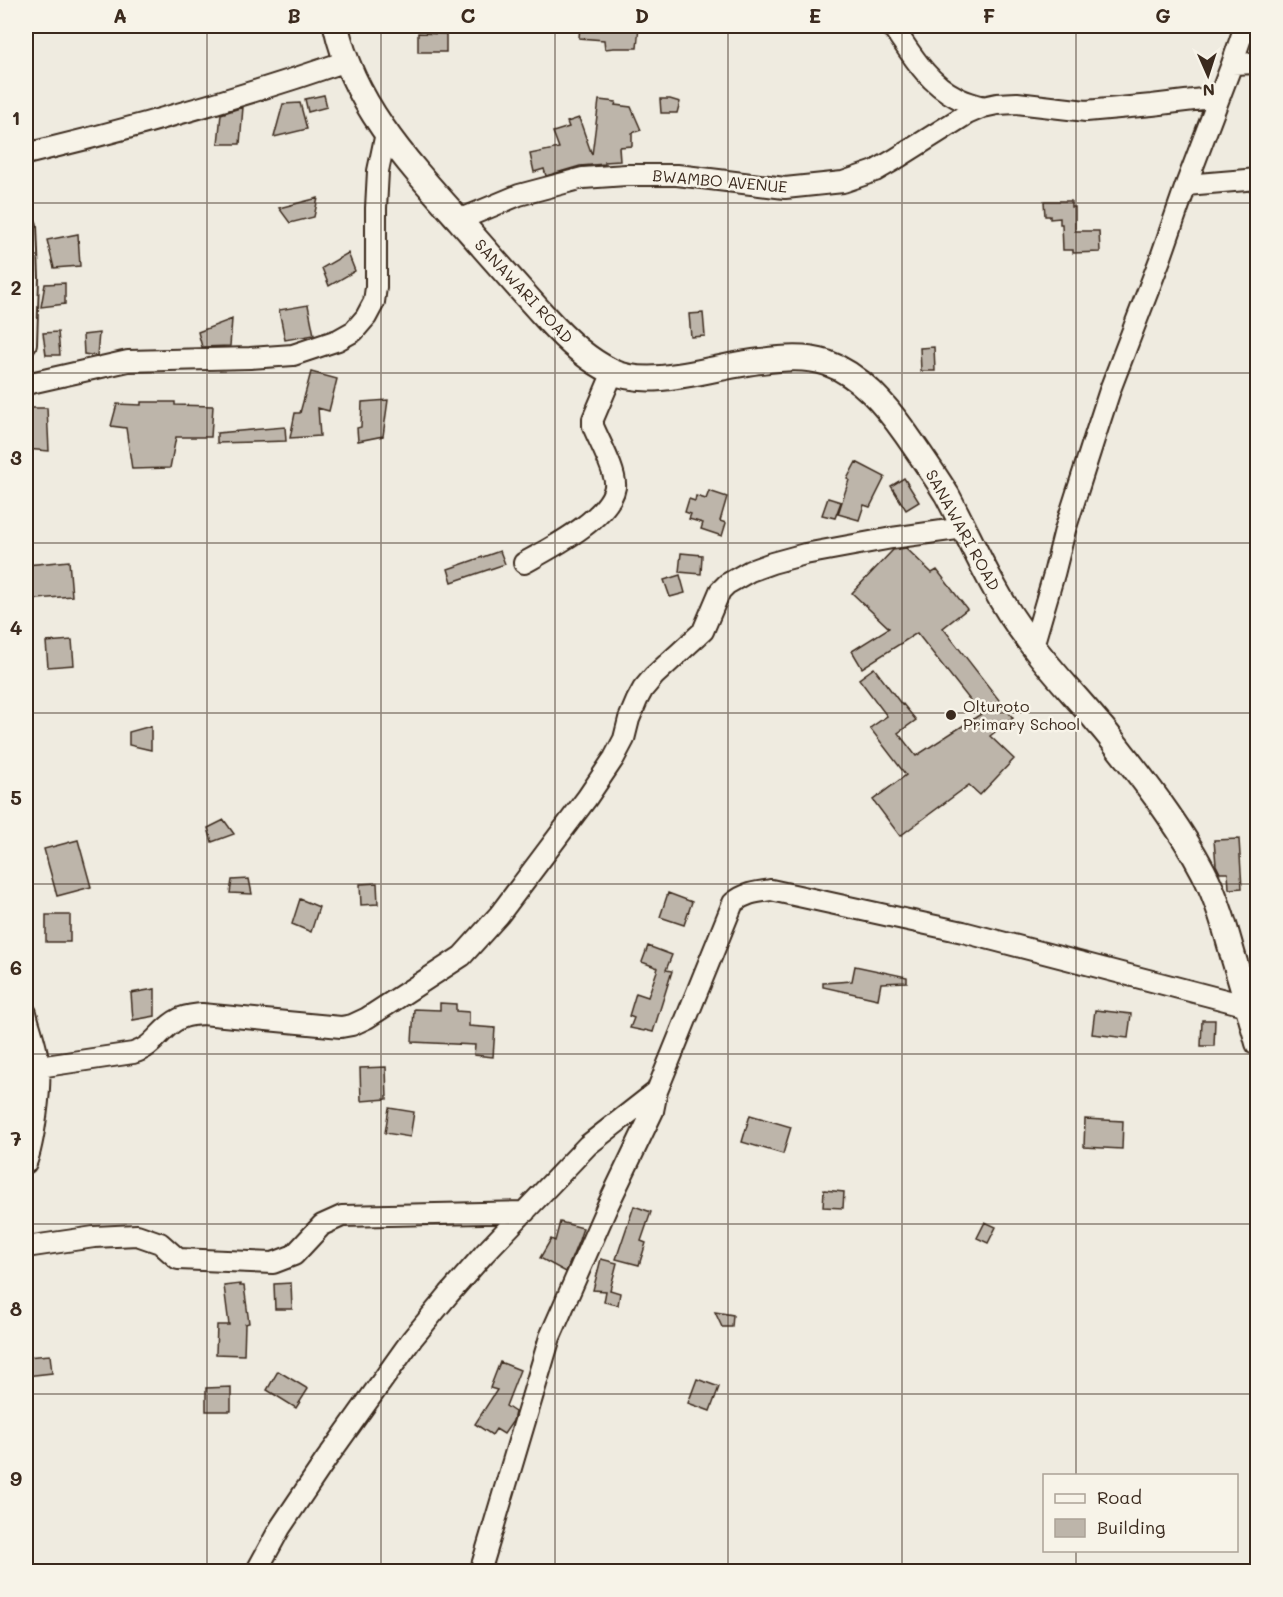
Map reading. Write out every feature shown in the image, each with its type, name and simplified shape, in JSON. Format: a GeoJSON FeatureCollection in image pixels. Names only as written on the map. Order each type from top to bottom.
{"type":"FeatureCollection","features":[{"type":"Feature","properties":{"kind":"street","name":"SANAWARI ROAD"},"geometry":{"type":"LineString","coordinates":[[336,26],[347,61],[364,98],[399,152],[561,334],[592,360],[613,372],[628,377],[648,378],[794,357],[837,368],[856,380],[884,406],[933,473],[1003,604],[1033,646],[1102,727],[1160,803],[1194,854],[1219,909],[1249,992],[1257,1043]]}},
{"type":"Feature","properties":{"kind":"street"},"geometry":{"type":"LineString","coordinates":[[890,26],[927,76],[958,99],[982,107]]}},
{"type":"Feature","properties":{"kind":"street"},"geometry":{"type":"LineString","coordinates":[[1033,646],[1080,478],[1245,26]]}},
{"type":"Feature","properties":{"kind":"street"},"geometry":{"type":"LineString","coordinates":[[26,154],[241,96],[347,61]]}},
{"type":"Feature","properties":{"kind":"street"},"geometry":{"type":"LineString","coordinates":[[1232,64],[1257,63]]}},
{"type":"Feature","properties":{"kind":"street","name":"BWAMBO AVENUE"},"geometry":{"type":"LineString","coordinates":[[459,220],[519,195],[583,178],[626,174],[677,175],[786,188],[843,182],[875,171],[957,120],[982,107],[997,104],[1017,103],[1086,111],[1219,97]]}},
{"type":"Feature","properties":{"kind":"street"},"geometry":{"type":"LineString","coordinates":[[26,384],[128,361],[293,355],[338,340],[354,331],[366,317],[374,302],[378,171],[386,133]]}},
{"type":"Feature","properties":{"kind":"street"},"geometry":{"type":"LineString","coordinates":[[1186,185],[1257,179]]}},
{"type":"Feature","properties":{"kind":"street"},"geometry":{"type":"LineString","coordinates":[[26,226],[28,288],[26,344]]}},
{"type":"Feature","properties":{"kind":"street"},"geometry":{"type":"LineString","coordinates":[[524,563],[578,530],[602,511],[611,497],[615,486],[613,473],[592,419],[613,372]]}},
{"type":"Feature","properties":{"kind":"street"},"geometry":{"type":"LineString","coordinates":[[35,1080],[143,1050],[177,1019],[194,1015],[341,1027],[367,1018],[462,956],[499,915],[588,798],[614,758],[624,739],[629,719],[643,689],[703,631],[720,591],[727,584],[736,577],[761,567],[805,554],[964,528]]}},
{"type":"Feature","properties":{"kind":"street"},"geometry":{"type":"LineString","coordinates":[[480,1572],[550,1337],[607,1207],[653,1111],[657,1091],[733,903],[742,895],[771,890],[1249,992]]}},
{"type":"Feature","properties":{"kind":"street"},"geometry":{"type":"LineString","coordinates":[[26,1013],[35,1080],[34,1123],[26,1163]]}},
{"type":"Feature","properties":{"kind":"street"},"geometry":{"type":"LineString","coordinates":[[256,1572],[280,1528],[412,1339],[483,1254],[588,1146],[657,1091]]}},
{"type":"Feature","properties":{"kind":"street"},"geometry":{"type":"LineString","coordinates":[[26,1247],[137,1235],[160,1243],[178,1259],[273,1263],[294,1255],[322,1226],[342,1216],[525,1212]]}},
{"type":"Feature","properties":{"kind":"building"},"geometry":{"type":"Polygon","coordinates":[[[580,26],[639,26],[637,48],[605,49],[604,40],[579,38],[580,26]]]}},
{"type":"Feature","properties":{"kind":"building"},"geometry":{"type":"Polygon","coordinates":[[[418,33],[446,34],[446,52],[418,52],[418,33]]]}},
{"type":"Feature","properties":{"kind":"building"},"geometry":{"type":"Polygon","coordinates":[[[324,95],[327,107],[308,112],[305,99],[324,95]]]}},
{"type":"Feature","properties":{"kind":"building"},"geometry":{"type":"Polygon","coordinates":[[[660,99],[680,102],[677,113],[661,113],[660,99]]]}},
{"type":"Feature","properties":{"kind":"building"},"geometry":{"type":"Polygon","coordinates":[[[599,100],[631,107],[641,130],[632,133],[632,146],[619,147],[620,161],[580,166],[546,176],[544,169],[534,172],[530,154],[559,148],[553,132],[569,127],[567,122],[579,118],[592,155],[599,100]]]}},
{"type":"Feature","properties":{"kind":"building"},"geometry":{"type":"Polygon","coordinates":[[[300,103],[307,129],[274,137],[283,104],[300,103]]]}},
{"type":"Feature","properties":{"kind":"building"},"geometry":{"type":"Polygon","coordinates":[[[243,107],[240,144],[218,144],[221,114],[243,107]]]}},
{"type":"Feature","properties":{"kind":"building"},"geometry":{"type":"Polygon","coordinates":[[[318,198],[314,217],[290,223],[279,208],[318,198]]]}},
{"type":"Feature","properties":{"kind":"building"},"geometry":{"type":"Polygon","coordinates":[[[1044,201],[1071,201],[1071,207],[1075,207],[1075,231],[1099,231],[1100,252],[1073,253],[1073,250],[1063,250],[1060,218],[1050,219],[1050,216],[1045,216],[1044,201]]]}},
{"type":"Feature","properties":{"kind":"building"},"geometry":{"type":"Polygon","coordinates":[[[78,234],[80,266],[54,268],[47,240],[78,234]]]}},
{"type":"Feature","properties":{"kind":"building"},"geometry":{"type":"Polygon","coordinates":[[[348,253],[355,271],[329,286],[322,268],[348,253]]]}},
{"type":"Feature","properties":{"kind":"building"},"geometry":{"type":"Polygon","coordinates":[[[65,283],[65,304],[41,307],[45,284],[65,283]]]}},
{"type":"Feature","properties":{"kind":"building"},"geometry":{"type":"Polygon","coordinates":[[[308,305],[314,335],[285,340],[279,310],[308,305]]]}},
{"type":"Feature","properties":{"kind":"building"},"geometry":{"type":"Polygon","coordinates":[[[703,313],[705,336],[691,337],[689,314],[703,313]]]}},
{"type":"Feature","properties":{"kind":"building"},"geometry":{"type":"Polygon","coordinates":[[[232,319],[230,346],[202,347],[198,332],[232,319]]]}},
{"type":"Feature","properties":{"kind":"building"},"geometry":{"type":"Polygon","coordinates":[[[58,332],[60,355],[46,355],[43,333],[58,332]]]}},
{"type":"Feature","properties":{"kind":"building"},"geometry":{"type":"Polygon","coordinates":[[[99,333],[97,356],[84,354],[83,335],[99,333]]]}},
{"type":"Feature","properties":{"kind":"building"},"geometry":{"type":"Polygon","coordinates":[[[934,347],[935,371],[921,371],[920,348],[934,347]]]}},
{"type":"Feature","properties":{"kind":"building"},"geometry":{"type":"Polygon","coordinates":[[[311,372],[337,379],[329,411],[318,408],[320,436],[290,438],[295,413],[300,413],[311,372]]]}},
{"type":"Feature","properties":{"kind":"building"},"geometry":{"type":"Polygon","coordinates":[[[388,400],[383,436],[358,441],[357,428],[361,427],[362,402],[388,400]]]}},
{"type":"Feature","properties":{"kind":"building"},"geometry":{"type":"Polygon","coordinates":[[[141,402],[175,402],[175,405],[213,406],[211,437],[176,437],[170,468],[132,469],[126,428],[111,426],[117,404],[141,405],[141,402]]]}},
{"type":"Feature","properties":{"kind":"building"},"geometry":{"type":"Polygon","coordinates":[[[27,408],[47,408],[49,451],[26,449],[27,408]]]}},
{"type":"Feature","properties":{"kind":"building"},"geometry":{"type":"Polygon","coordinates":[[[285,427],[286,441],[217,443],[217,433],[285,427]]]}},
{"type":"Feature","properties":{"kind":"building"},"geometry":{"type":"Polygon","coordinates":[[[856,462],[885,477],[870,507],[864,505],[859,520],[838,514],[849,480],[847,479],[856,462]]]}},
{"type":"Feature","properties":{"kind":"building"},"geometry":{"type":"Polygon","coordinates":[[[904,478],[919,502],[906,510],[891,486],[904,478]]]}},
{"type":"Feature","properties":{"kind":"building"},"geometry":{"type":"Polygon","coordinates":[[[709,491],[727,497],[720,521],[726,523],[722,536],[701,529],[703,523],[689,519],[691,514],[685,512],[689,499],[695,501],[696,496],[706,499],[709,491]]]}},
{"type":"Feature","properties":{"kind":"building"},"geometry":{"type":"Polygon","coordinates":[[[828,498],[841,502],[835,518],[822,515],[828,498]]]}},
{"type":"Feature","properties":{"kind":"building"},"geometry":{"type":"Polygon","coordinates":[[[906,548],[932,573],[937,570],[967,609],[943,628],[1013,718],[990,736],[1014,759],[980,795],[969,785],[900,836],[873,800],[906,775],[870,728],[887,716],[859,679],[874,668],[916,720],[898,733],[916,756],[981,714],[917,633],[862,668],[852,651],[889,628],[852,593],[893,550],[906,548]]]}},
{"type":"Feature","properties":{"kind":"building"},"geometry":{"type":"Polygon","coordinates":[[[500,551],[505,564],[452,582],[448,569],[500,551]]]}},
{"type":"Feature","properties":{"kind":"building"},"geometry":{"type":"Polygon","coordinates":[[[681,553],[702,555],[701,574],[679,572],[681,553]]]}},
{"type":"Feature","properties":{"kind":"building"},"geometry":{"type":"Polygon","coordinates":[[[69,561],[72,596],[26,600],[26,565],[69,561]]]}},
{"type":"Feature","properties":{"kind":"building"},"geometry":{"type":"Polygon","coordinates":[[[680,575],[685,593],[670,597],[664,580],[680,575]]]}},
{"type":"Feature","properties":{"kind":"building"},"geometry":{"type":"Polygon","coordinates":[[[72,640],[74,665],[48,667],[46,642],[72,640]]]}},
{"type":"Feature","properties":{"kind":"building"},"geometry":{"type":"Polygon","coordinates":[[[151,726],[151,750],[129,745],[129,732],[151,726]]]}},
{"type":"Feature","properties":{"kind":"building"},"geometry":{"type":"Polygon","coordinates":[[[224,820],[234,834],[212,842],[208,828],[224,820]]]}},
{"type":"Feature","properties":{"kind":"building"},"geometry":{"type":"Polygon","coordinates":[[[1239,839],[1242,888],[1229,889],[1228,873],[1220,873],[1216,865],[1214,840],[1239,839]]]}},
{"type":"Feature","properties":{"kind":"building"},"geometry":{"type":"Polygon","coordinates":[[[78,840],[91,887],[57,896],[44,849],[78,840]]]}},
{"type":"Feature","properties":{"kind":"building"},"geometry":{"type":"Polygon","coordinates":[[[249,879],[252,894],[230,893],[232,880],[249,879]]]}},
{"type":"Feature","properties":{"kind":"building"},"geometry":{"type":"Polygon","coordinates":[[[377,883],[378,904],[361,905],[360,884],[377,883]]]}},
{"type":"Feature","properties":{"kind":"building"},"geometry":{"type":"Polygon","coordinates":[[[668,893],[692,902],[684,925],[660,917],[668,893]]]}},
{"type":"Feature","properties":{"kind":"building"},"geometry":{"type":"Polygon","coordinates":[[[300,899],[319,907],[311,932],[292,924],[300,899]]]}},
{"type":"Feature","properties":{"kind":"building"},"geometry":{"type":"Polygon","coordinates":[[[46,915],[70,915],[70,942],[46,942],[46,915]]]}},
{"type":"Feature","properties":{"kind":"building"},"geometry":{"type":"Polygon","coordinates":[[[648,946],[672,955],[666,970],[672,971],[653,1032],[630,1028],[634,1018],[629,1016],[636,993],[648,997],[658,968],[642,962],[648,946]]]}},
{"type":"Feature","properties":{"kind":"building"},"geometry":{"type":"Polygon","coordinates":[[[855,966],[907,977],[907,982],[881,983],[878,999],[823,987],[823,983],[852,981],[855,966]]]}},
{"type":"Feature","properties":{"kind":"building"},"geometry":{"type":"Polygon","coordinates":[[[155,989],[155,1016],[133,1020],[131,993],[155,989]]]}},
{"type":"Feature","properties":{"kind":"building"},"geometry":{"type":"Polygon","coordinates":[[[440,1003],[456,1004],[456,1011],[469,1012],[469,1026],[495,1028],[493,1057],[474,1055],[475,1045],[412,1042],[414,1009],[440,1010],[440,1003]]]}},
{"type":"Feature","properties":{"kind":"building"},"geometry":{"type":"Polygon","coordinates":[[[1095,1010],[1131,1014],[1128,1038],[1092,1034],[1095,1010]]]}},
{"type":"Feature","properties":{"kind":"building"},"geometry":{"type":"Polygon","coordinates":[[[1202,1020],[1215,1020],[1214,1046],[1201,1046],[1202,1020]]]}},
{"type":"Feature","properties":{"kind":"building"},"geometry":{"type":"Polygon","coordinates":[[[386,1067],[387,1099],[361,1101],[360,1068],[386,1067]]]}},
{"type":"Feature","properties":{"kind":"building"},"geometry":{"type":"Polygon","coordinates":[[[389,1108],[414,1112],[410,1137],[385,1133],[389,1108]]]}},
{"type":"Feature","properties":{"kind":"building"},"geometry":{"type":"Polygon","coordinates":[[[750,1115],[791,1127],[783,1154],[742,1142],[750,1115]]]}},
{"type":"Feature","properties":{"kind":"building"},"geometry":{"type":"Polygon","coordinates":[[[1085,1119],[1123,1121],[1122,1149],[1084,1147],[1085,1119]]]}},
{"type":"Feature","properties":{"kind":"building"},"geometry":{"type":"Polygon","coordinates":[[[824,1190],[844,1192],[843,1208],[823,1207],[824,1190]]]}},
{"type":"Feature","properties":{"kind":"building"},"geometry":{"type":"Polygon","coordinates":[[[634,1206],[651,1212],[641,1241],[646,1243],[639,1265],[616,1259],[634,1206]]]}},
{"type":"Feature","properties":{"kind":"building"},"geometry":{"type":"Polygon","coordinates":[[[560,1222],[583,1228],[566,1272],[540,1258],[551,1239],[555,1241],[560,1222]]]}},
{"type":"Feature","properties":{"kind":"building"},"geometry":{"type":"Polygon","coordinates":[[[985,1222],[996,1227],[988,1243],[977,1238],[985,1222]]]}},
{"type":"Feature","properties":{"kind":"building"},"geometry":{"type":"Polygon","coordinates":[[[601,1259],[617,1263],[610,1290],[620,1293],[618,1305],[604,1302],[606,1291],[593,1290],[601,1259]]]}},
{"type":"Feature","properties":{"kind":"building"},"geometry":{"type":"Polygon","coordinates":[[[291,1283],[292,1309],[275,1309],[274,1284],[291,1283]]]}},
{"type":"Feature","properties":{"kind":"building"},"geometry":{"type":"Polygon","coordinates":[[[240,1284],[244,1286],[249,1323],[245,1324],[244,1355],[216,1354],[217,1325],[229,1325],[224,1286],[240,1284]]]}},
{"type":"Feature","properties":{"kind":"building"},"geometry":{"type":"Polygon","coordinates":[[[715,1312],[733,1315],[732,1327],[722,1327],[715,1312]]]}},
{"type":"Feature","properties":{"kind":"building"},"geometry":{"type":"Polygon","coordinates":[[[50,1355],[52,1373],[26,1376],[26,1357],[50,1355]]]}},
{"type":"Feature","properties":{"kind":"building"},"geometry":{"type":"Polygon","coordinates":[[[500,1362],[520,1370],[506,1406],[515,1412],[513,1421],[504,1434],[496,1429],[492,1435],[475,1424],[497,1390],[490,1388],[500,1362]]]}},
{"type":"Feature","properties":{"kind":"building"},"geometry":{"type":"Polygon","coordinates":[[[278,1371],[308,1389],[296,1408],[267,1390],[278,1371]]]}},
{"type":"Feature","properties":{"kind":"building"},"geometry":{"type":"Polygon","coordinates":[[[697,1379],[719,1387],[710,1411],[688,1403],[697,1379]]]}},
{"type":"Feature","properties":{"kind":"building"},"geometry":{"type":"Polygon","coordinates":[[[231,1387],[231,1411],[206,1411],[206,1388],[231,1387]]]}},
{"type":"Feature","properties":{"kind":"place","name":"Olturoto Primary School"},"geometry":{"type":"Point","coordinates":[951,715]}}]}
